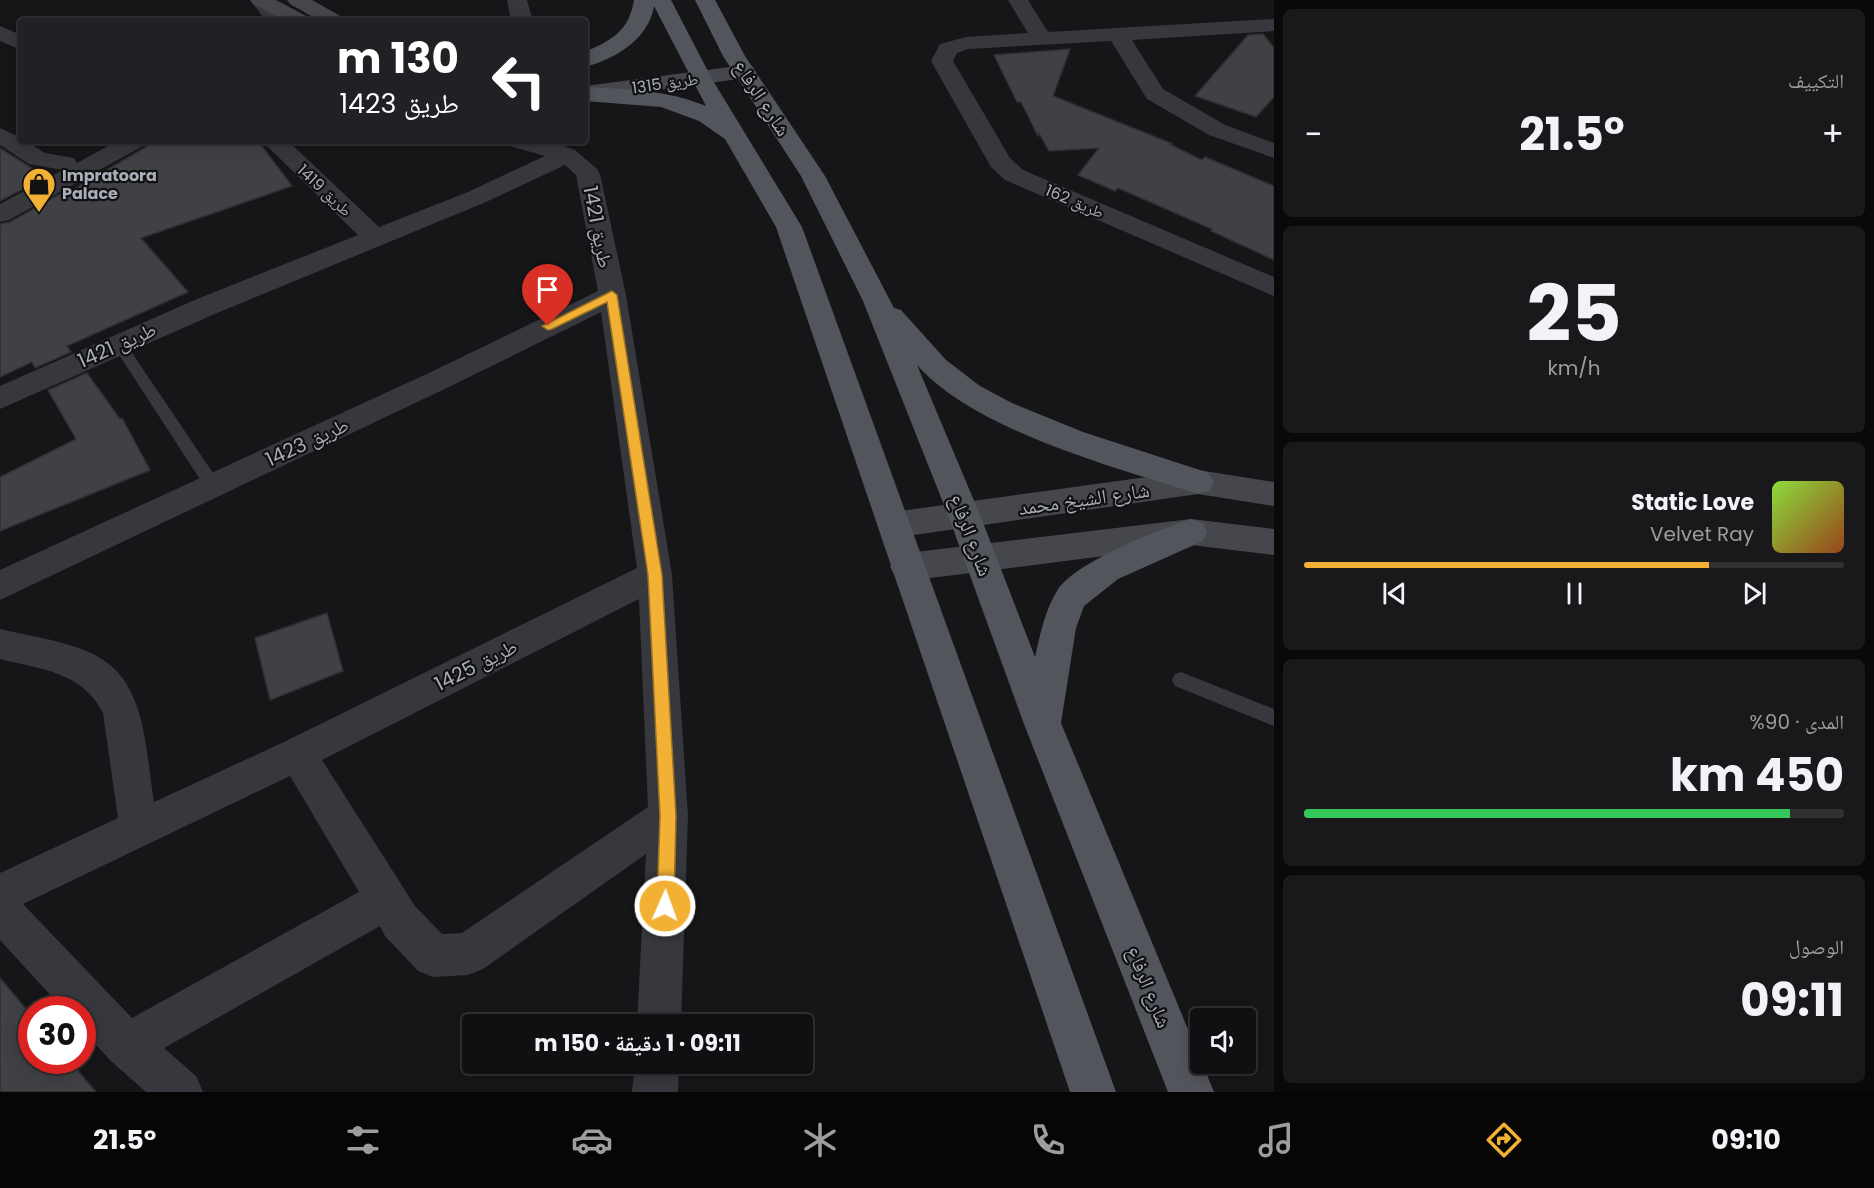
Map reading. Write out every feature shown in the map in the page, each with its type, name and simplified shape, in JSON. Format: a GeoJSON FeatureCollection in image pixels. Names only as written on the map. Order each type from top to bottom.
{"type":"FeatureCollection","features":[{"type":"Feature","properties":{"kind":"main road"},"geometry":{"type":"LineString","coordinates":[[588,58],[621,42],[635,30],[644,10],[644,0]]}},
{"type":"Feature","properties":{"kind":"main road","name":"شارع الرفاع"},"geometry":{"type":"LineString","coordinates":[[661,0],[696,70],[789,227],[1093,1092]]}},
{"type":"Feature","properties":{"kind":"main road","name":"شارع الرفاع"},"geometry":{"type":"LineString","coordinates":[[705,0],[739,64],[813,176],[877,301],[981,556],[1043,724],[1191,1092]]}},
{"type":"Feature","properties":{"kind":"main road"},"geometry":{"type":"LineString","coordinates":[[588,94],[654,99],[681,105],[705,115],[739,140]]}},
{"type":"Feature","properties":{"kind":"main road"},"geometry":{"type":"LineString","coordinates":[[877,301],[936,367],[970,394],[1001,411],[1072,440],[1198,482]]}},
{"type":"Feature","properties":{"kind":"main road"},"geometry":{"type":"LineString","coordinates":[[1043,724],[1059,628],[1070,598],[1106,569],[1191,532]]}},
{"type":"Feature","properties":{"kind":"street"},"geometry":{"type":"LineString","coordinates":[[260,0],[275,18]]}},
{"type":"Feature","properties":{"kind":"street"},"geometry":{"type":"LineString","coordinates":[[260,0],[295,18]]}},
{"type":"Feature","properties":{"kind":"street"},"geometry":{"type":"LineString","coordinates":[[297,0],[327,18]]}},
{"type":"Feature","properties":{"kind":"street"},"geometry":{"type":"LineString","coordinates":[[517,0],[521,18]]}},
{"type":"Feature","properties":{"kind":"street"},"geometry":{"type":"LineString","coordinates":[[1018,0],[1041,37],[1274,25]]}},
{"type":"Feature","properties":{"kind":"street"},"geometry":{"type":"LineString","coordinates":[[0,32],[18,42]]}},
{"type":"Feature","properties":{"kind":"street"},"geometry":{"type":"LineString","coordinates":[[1117,33],[1155,94],[1217,130],[1272,146]]}},
{"type":"Feature","properties":{"kind":"street","name":"طريق 162"},"geometry":{"type":"LineString","coordinates":[[1041,37],[966,43],[948,49],[942,61],[1000,162],[1014,175],[1274,287]]}},
{"type":"Feature","properties":{"kind":"street","name":"طريق 1315"},"geometry":{"type":"LineString","coordinates":[[588,93],[696,70],[739,64]]}},
{"type":"Feature","properties":{"kind":"street","name":"طريق 1315"},"geometry":{"type":"LineString","coordinates":[[588,73],[696,70]]}},
{"type":"Feature","properties":{"kind":"street"},"geometry":{"type":"LineString","coordinates":[[0,135],[38,159],[65,163]]}},
{"type":"Feature","properties":{"kind":"street"},"geometry":{"type":"LineString","coordinates":[[0,198],[100,144]]}},
{"type":"Feature","properties":{"kind":"street"},"geometry":{"type":"LineString","coordinates":[[0,214],[129,144]]}},
{"type":"Feature","properties":{"kind":"street","name":"طريق 1419"},"geometry":{"type":"LineString","coordinates":[[277,144],[377,239]]}},
{"type":"Feature","properties":{"kind":"street","name":"طريق 1421"},"geometry":{"type":"LineString","coordinates":[[528,144],[566,155],[583,167],[588,174],[612,295],[655,575],[668,816],[659,1014]]}},
{"type":"Feature","properties":{"kind":"street","name":"طريق 1421"},"geometry":{"type":"LineString","coordinates":[[0,398],[207,306],[477,197],[566,155]]}},
{"type":"Feature","properties":{"kind":"street","name":"طريق 1423"},"geometry":{"type":"LineString","coordinates":[[0,586],[441,379],[612,295]]}},
{"type":"Feature","properties":{"kind":"street","name":"شارع الشيخ محمد"},"geometry":{"type":"LineString","coordinates":[[893,525],[1198,482],[1274,494]]}},
{"type":"Feature","properties":{"kind":"street"},"geometry":{"type":"LineString","coordinates":[[907,567],[981,556],[1191,532],[1274,542]]}},
{"type":"Feature","properties":{"kind":"street","name":"طريق 1425"},"geometry":{"type":"LineString","coordinates":[[0,894],[297,754],[655,575]]}},
{"type":"Feature","properties":{"kind":"street"},"geometry":{"type":"LineString","coordinates":[[0,644],[70,661],[89,670],[112,694],[121,712],[139,829]]}},
{"type":"Feature","properties":{"kind":"street"},"geometry":{"type":"LineString","coordinates":[[297,754],[400,921],[433,956],[468,954],[668,816]]}},
{"type":"Feature","properties":{"kind":"street"},"geometry":{"type":"LineString","coordinates":[[127,1045],[388,899]]}},
{"type":"Feature","properties":{"kind":"street"},"geometry":{"type":"LineString","coordinates":[[0,910],[127,1045],[180,1092]]}},
{"type":"Feature","properties":{"kind":"street"},"geometry":{"type":"LineString","coordinates":[[655,1092],[656,1074]]}},
{"type":"Feature","properties":{"kind":"lane"},"geometry":{"type":"LineString","coordinates":[[119,344],[213,486]]}},
{"type":"Feature","properties":{"kind":"lane"},"geometry":{"type":"LineString","coordinates":[[1181,680],[1274,718]]}},
{"type":"Feature","properties":{"kind":"building"},"geometry":{"type":"Polygon","coordinates":[[[1263,34],[1274,48],[1274,97],[1256,117],[1195,96],[1248,35],[1263,34]]]}},
{"type":"Feature","properties":{"kind":"building"},"geometry":{"type":"Polygon","coordinates":[[[1070,49],[1053,96],[1173,144],[1169,144],[1202,160],[1205,157],[1274,186],[1274,260],[1211,231],[1212,229],[1118,188],[1115,191],[1078,175],[1099,148],[1049,151],[1039,133],[1038,136],[1021,102],[1017,102],[994,55],[1070,49]]]}},
{"type":"Feature","properties":{"kind":"building"},"geometry":{"type":"Polygon","coordinates":[[[151,144],[260,144],[292,186],[141,238],[188,292],[67,346],[71,352],[35,368],[32,362],[0,377],[0,224],[10,222],[67,190],[69,192],[151,144]]]}},
{"type":"Feature","properties":{"kind":"building"},"geometry":{"type":"Polygon","coordinates":[[[0,148],[28,166],[46,177],[0,201],[0,148]]]}},
{"type":"Feature","properties":{"kind":"building"},"geometry":{"type":"Polygon","coordinates":[[[87,373],[120,419],[122,418],[150,470],[0,531],[0,477],[76,439],[48,390],[87,373]]]}},
{"type":"Feature","properties":{"kind":"building"},"geometry":{"type":"Polygon","coordinates":[[[327,613],[343,671],[270,700],[255,638],[327,613]]]}},
{"type":"Feature","properties":{"kind":"building"},"geometry":{"type":"Polygon","coordinates":[[[0,978],[18,999],[18,1074],[81,1074],[96,1092],[0,1092],[0,978]]]}},
{"type":"Feature","properties":{"kind":"place","name":"Impratoora Palace"},"geometry":{"type":"Point","coordinates":[39,213]}},
{"type":"Feature","properties":{"kind":"route"},"geometry":{"type":"LineString","coordinates":[[548,326],[612,295],[655,575],[668,816],[665,906]]}}]}
